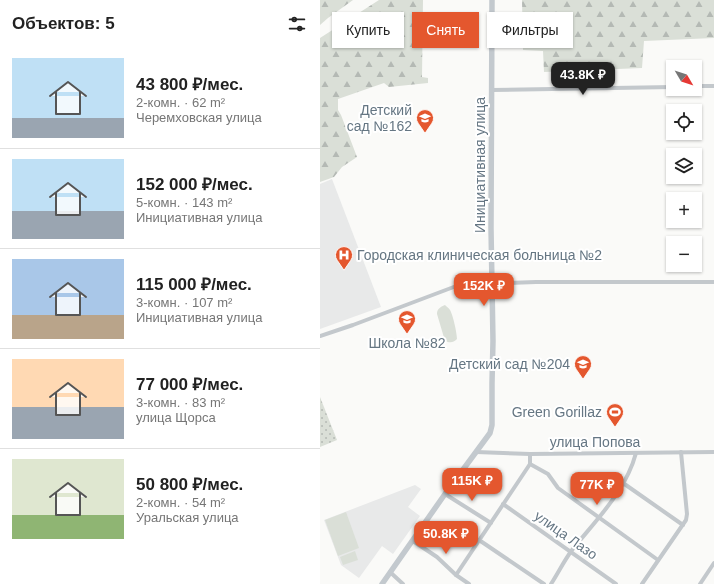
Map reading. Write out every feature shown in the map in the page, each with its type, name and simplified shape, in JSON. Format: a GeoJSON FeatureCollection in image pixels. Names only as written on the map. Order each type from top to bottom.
{"type":"FeatureCollection","features":[{"type":"Feature","properties":{"kind":"main road","name":"Инициативная улица"},"geometry":{"type":"LineString","coordinates":[[382,584],[490,433],[492,425],[492,0]]}},
{"type":"Feature","properties":{"kind":"street"},"geometry":{"type":"LineString","coordinates":[[702,86],[714,86]]}},
{"type":"Feature","properties":{"kind":"street"},"geometry":{"type":"LineString","coordinates":[[492,90],[666,87]]}},
{"type":"Feature","properties":{"kind":"street"},"geometry":{"type":"LineString","coordinates":[[320,336],[458,285],[549,282],[714,282]]}},
{"type":"Feature","properties":{"kind":"street","name":"улица Попова"},"geometry":{"type":"LineString","coordinates":[[476,452],[530,454],[714,452]]}},
{"type":"Feature","properties":{"kind":"street"},"geometry":{"type":"LineString","coordinates":[[642,584],[686,520],[687,514],[682,452]]}},
{"type":"Feature","properties":{"kind":"street"},"geometry":{"type":"LineString","coordinates":[[550,584],[571,552],[623,484],[636,453]]}},
{"type":"Feature","properties":{"kind":"street"},"geometry":{"type":"LineString","coordinates":[[456,575],[530,464],[530,454]]}},
{"type":"Feature","properties":{"kind":"street"},"geometry":{"type":"LineString","coordinates":[[530,464],[548,474],[558,488],[658,560]]}},
{"type":"Feature","properties":{"kind":"street"},"geometry":{"type":"LineString","coordinates":[[623,484],[683,525]]}},
{"type":"Feature","properties":{"kind":"street"},"geometry":{"type":"LineString","coordinates":[[445,494],[491,523]]}},
{"type":"Feature","properties":{"kind":"street","name":"улица Лазо"},"geometry":{"type":"LineString","coordinates":[[503,504],[616,584]]}},
{"type":"Feature","properties":{"kind":"street"},"geometry":{"type":"LineString","coordinates":[[479,540],[544,584]]}},
{"type":"Feature","properties":{"kind":"street"},"geometry":{"type":"LineString","coordinates":[[413,541],[469,584]]}},
{"type":"Feature","properties":{"kind":"street"},"geometry":{"type":"LineString","coordinates":[[700,584],[714,563]]}},
{"type":"Feature","properties":{"kind":"street"},"geometry":{"type":"LineString","coordinates":[[390,572],[403,584]]}},
{"type":"Feature","properties":{"kind":"shaded area","name":"Городская клиническая больница №2"},"geometry":{"type":"Polygon","coordinates":[[[332,179],[381,307],[320,329],[320,184],[332,179]]]}},
{"type":"Feature","properties":{"kind":"shaded area"},"geometry":{"type":"Polygon","coordinates":[[[415,485],[421,489],[408,507],[420,516],[393,554],[382,546],[359,578],[341,565],[324,520],[415,485]]]}},
{"type":"Feature","properties":{"kind":"green space"},"geometry":{"type":"Polygon","coordinates":[[[320,0],[353,0],[336,12],[332,12],[332,15],[320,25],[320,0]]]}},
{"type":"Feature","properties":{"kind":"green space"},"geometry":{"type":"Polygon","coordinates":[[[379,0],[423,0],[423,12],[412,12],[412,48],[422,48],[422,77],[428,78],[428,83],[389,87],[384,83],[338,99],[338,110],[357,157],[342,167],[334,177],[320,182],[320,38],[332,30],[332,48],[404,48],[404,12],[360,12],[379,0]]]}},
{"type":"Feature","properties":{"kind":"green space"},"geometry":{"type":"Polygon","coordinates":[[[522,0],[714,0],[714,38],[644,41],[642,68],[544,72],[543,51],[523,50],[523,48],[573,48],[573,12],[522,12],[522,0]]]}},
{"type":"Feature","properties":{"kind":"green space"},"geometry":{"type":"Polygon","coordinates":[[[445,305],[449,308],[454,320],[457,339],[451,342],[445,341],[437,314],[439,308],[445,305]]]}},
{"type":"Feature","properties":{"kind":"green space"},"geometry":{"type":"Polygon","coordinates":[[[320,397],[337,440],[320,447],[320,397]]]}},
{"type":"Feature","properties":{"kind":"green space"},"geometry":{"type":"Polygon","coordinates":[[[346,512],[359,548],[338,556],[325,520],[346,512]]]}},
{"type":"Feature","properties":{"kind":"green space"},"geometry":{"type":"Polygon","coordinates":[[[355,551],[358,560],[343,565],[340,557],[355,551]]]}},
{"type":"Feature","properties":{"kind":"place","name":"Детский сад №162"},"geometry":{"type":"Point","coordinates":[425,133]}},
{"type":"Feature","properties":{"kind":"place","name":"Городская клиническая больница №2"},"geometry":{"type":"Point","coordinates":[344,270]}},
{"type":"Feature","properties":{"kind":"place","name":"Школа №82"},"geometry":{"type":"Point","coordinates":[407,334]}},
{"type":"Feature","properties":{"kind":"place","name":"Детский сад №204"},"geometry":{"type":"Point","coordinates":[583,379]}},
{"type":"Feature","properties":{"kind":"place","name":"Green Gorillaz"},"geometry":{"type":"Point","coordinates":[615,427]}}]}
